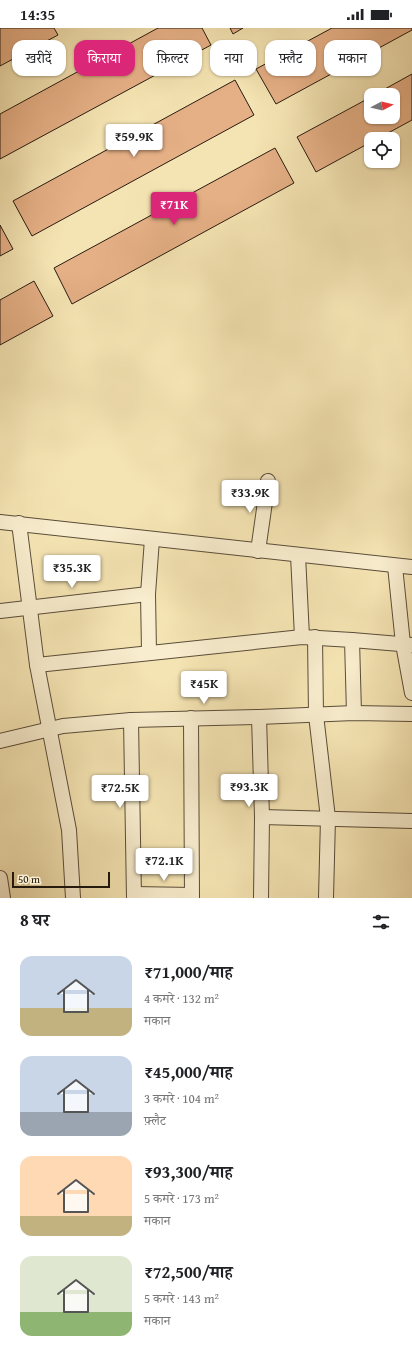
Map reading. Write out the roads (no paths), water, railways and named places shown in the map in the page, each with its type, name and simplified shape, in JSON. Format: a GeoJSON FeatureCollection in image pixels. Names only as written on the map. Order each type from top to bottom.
{"type":"FeatureCollection","features":[{"type":"Feature","properties":{"kind":"street"},"geometry":{"type":"LineString","coordinates":[[258,550],[268,481]]}},
{"type":"Feature","properties":{"kind":"street"},"geometry":{"type":"LineString","coordinates":[[0,522],[412,567]]}},
{"type":"Feature","properties":{"kind":"street"},"geometry":{"type":"LineString","coordinates":[[19,523],[37,665],[69,830],[73,898]]}},
{"type":"Feature","properties":{"kind":"street"},"geometry":{"type":"LineString","coordinates":[[149,652],[148,594],[152,539]]}},
{"type":"Feature","properties":{"kind":"street"},"geometry":{"type":"LineString","coordinates":[[298,555],[328,818],[326,898]]}},
{"type":"Feature","properties":{"kind":"street"},"geometry":{"type":"LineString","coordinates":[[395,566],[408,644],[412,693]]}},
{"type":"Feature","properties":{"kind":"street"},"geometry":{"type":"LineString","coordinates":[[0,611],[148,594]]}},
{"type":"Feature","properties":{"kind":"street"},"geometry":{"type":"LineString","coordinates":[[37,665],[149,652],[308,637],[408,644]]}},
{"type":"Feature","properties":{"kind":"street"},"geometry":{"type":"LineString","coordinates":[[352,640],[354,713]]}},
{"type":"Feature","properties":{"kind":"street"},"geometry":{"type":"LineString","coordinates":[[0,741],[78,724],[131,720],[354,713],[412,714]]}},
{"type":"Feature","properties":{"kind":"street"},"geometry":{"type":"LineString","coordinates":[[259,717],[262,817],[261,898]]}},
{"type":"Feature","properties":{"kind":"street"},"geometry":{"type":"LineString","coordinates":[[131,720],[134,896],[192,897],[192,718]]}},
{"type":"Feature","properties":{"kind":"street"},"geometry":{"type":"LineString","coordinates":[[262,817],[412,821]]}},
{"type":"Feature","properties":{"kind":"street"},"geometry":{"type":"LineString","coordinates":[[0,878],[3,898]]}}]}
